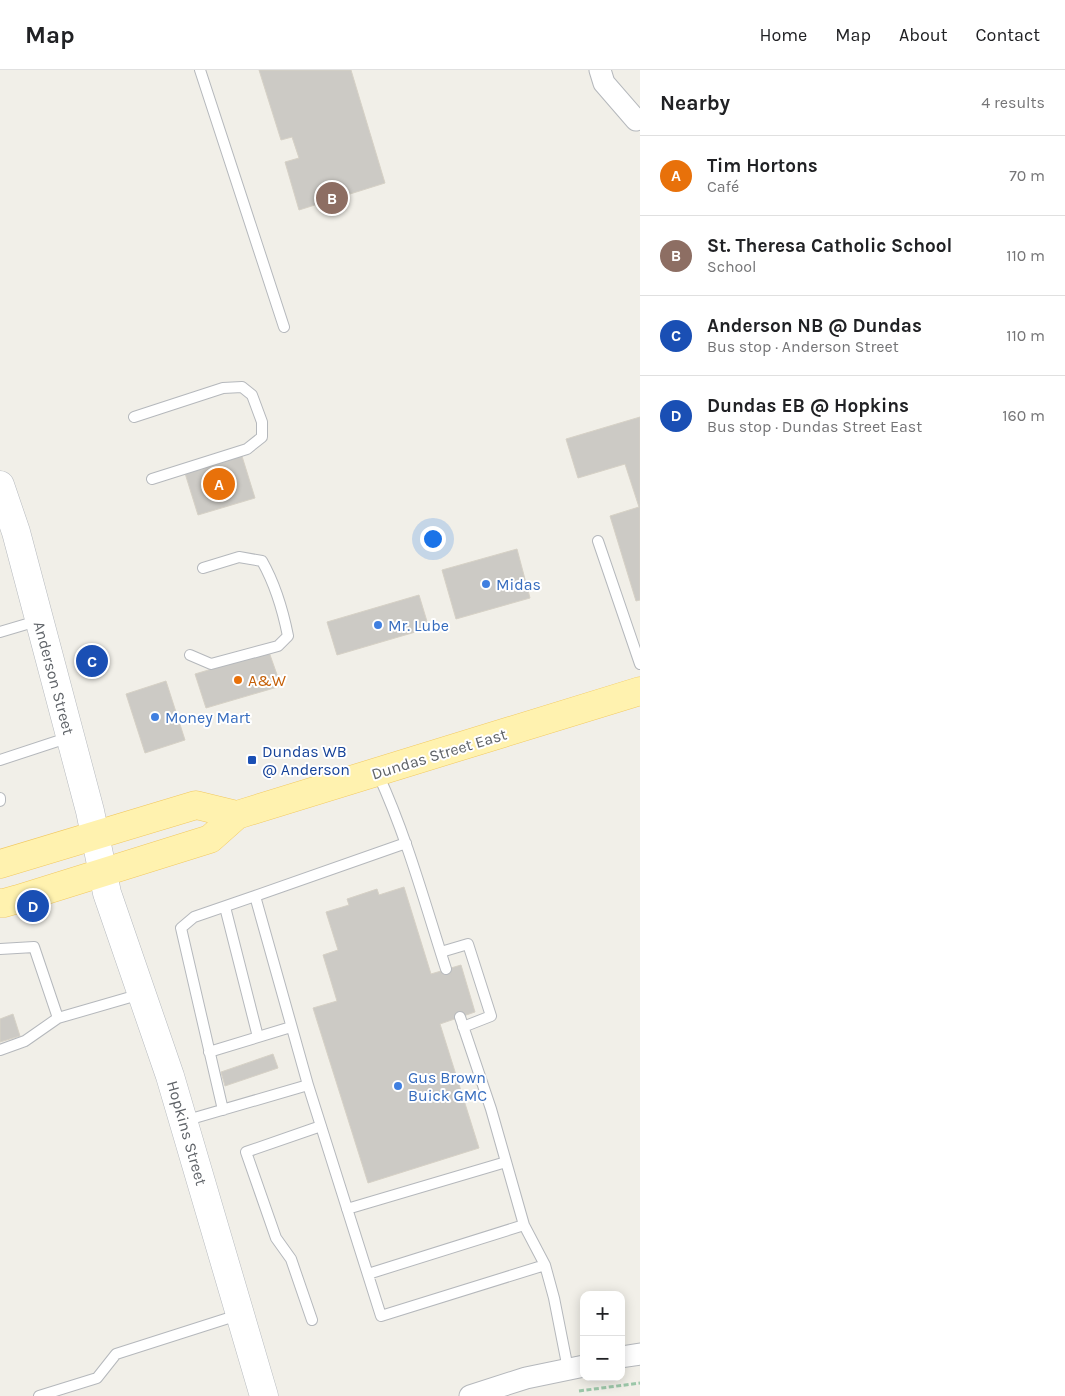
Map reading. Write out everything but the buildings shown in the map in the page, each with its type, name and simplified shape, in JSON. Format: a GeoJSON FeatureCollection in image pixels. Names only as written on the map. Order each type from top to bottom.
{"type":"FeatureCollection","features":[{"type":"Feature","properties":{"kind":"main road","name":"Anderson Street"},"geometry":{"type":"LineString","coordinates":[[0,485],[16,532],[96,835],[103,872]]}},
{"type":"Feature","properties":{"kind":"main road","name":"Dundas Street East"},"geometry":{"type":"LineString","coordinates":[[0,903],[210,839],[237,815],[640,691]]}},
{"type":"Feature","properties":{"kind":"main road"},"geometry":{"type":"LineString","coordinates":[[0,864],[196,805],[237,815]]}},
{"type":"Feature","properties":{"kind":"main road","name":"Hopkins Street"},"geometry":{"type":"LineString","coordinates":[[103,872],[108,893],[170,1076],[264,1396]]}},
{"type":"Feature","properties":{"kind":"street"},"geometry":{"type":"LineString","coordinates":[[600,70],[604,83],[636,120],[640,119]]}},
{"type":"Feature","properties":{"kind":"street"},"geometry":{"type":"LineString","coordinates":[[625,1356],[640,1354]]}},
{"type":"Feature","properties":{"kind":"street"},"geometry":{"type":"LineString","coordinates":[[470,1396],[526,1378],[576,1367]]}},
{"type":"Feature","properties":{"kind":"lane"},"geometry":{"type":"LineString","coordinates":[[200,70],[284,327]]}},
{"type":"Feature","properties":{"kind":"lane"},"geometry":{"type":"LineString","coordinates":[[134,417],[223,388],[242,387],[252,395],[262,422],[262,437],[247,449],[152,479]]}},
{"type":"Feature","properties":{"kind":"lane"},"geometry":{"type":"LineString","coordinates":[[598,542],[640,664]]}},
{"type":"Feature","properties":{"kind":"lane"},"geometry":{"type":"LineString","coordinates":[[190,655],[211,664],[278,646],[288,636],[272,581],[262,561],[240,556],[203,568]]}},
{"type":"Feature","properties":{"kind":"lane"},"geometry":{"type":"LineString","coordinates":[[0,632],[38,620]]}},
{"type":"Feature","properties":{"kind":"lane"},"geometry":{"type":"LineString","coordinates":[[0,760],[70,737]]}},
{"type":"Feature","properties":{"kind":"lane"},"geometry":{"type":"LineString","coordinates":[[378,773],[406,843],[446,970]]}},
{"type":"Feature","properties":{"kind":"lane"},"geometry":{"type":"LineString","coordinates":[[223,1110],[181,928],[194,917],[406,843]]}},
{"type":"Feature","properties":{"kind":"lane"},"geometry":{"type":"LineString","coordinates":[[255,896],[308,1085],[381,1316],[544,1265]]}},
{"type":"Feature","properties":{"kind":"lane"},"geometry":{"type":"LineString","coordinates":[[225,907],[258,1037]]}},
{"type":"Feature","properties":{"kind":"lane"},"geometry":{"type":"LineString","coordinates":[[441,952],[468,944],[491,1016],[462,1022],[491,1109],[524,1225],[544,1265],[576,1367]]}},
{"type":"Feature","properties":{"kind":"lane"},"geometry":{"type":"LineString","coordinates":[[0,949],[34,948],[58,1018]]}},
{"type":"Feature","properties":{"kind":"lane"},"geometry":{"type":"LineString","coordinates":[[0,1050],[26,1041],[58,1018],[142,994]]}},
{"type":"Feature","properties":{"kind":"lane"},"geometry":{"type":"LineString","coordinates":[[210,1052],[292,1027]]}},
{"type":"Feature","properties":{"kind":"lane"},"geometry":{"type":"LineString","coordinates":[[183,1121],[308,1085]]}},
{"type":"Feature","properties":{"kind":"lane"},"geometry":{"type":"LineString","coordinates":[[312,1320],[292,1259],[276,1238],[246,1152],[321,1126]]}},
{"type":"Feature","properties":{"kind":"lane"},"geometry":{"type":"LineString","coordinates":[[347,1209],[506,1162]]}},
{"type":"Feature","properties":{"kind":"lane"},"geometry":{"type":"LineString","coordinates":[[368,1274],[524,1225]]}},
{"type":"Feature","properties":{"kind":"lane"},"geometry":{"type":"LineString","coordinates":[[39,1396],[97,1378],[116,1354],[240,1315]]}},
{"type":"Feature","properties":{"kind":"path"},"geometry":{"type":"LineString","coordinates":[[577,1391],[640,1383]]}},
{"type":"Feature","properties":{"kind":"place","name":"St. Theresa Catholic School"},"geometry":{"type":"Point","coordinates":[332,198]}},
{"type":"Feature","properties":{"kind":"place","name":"Tim Hortons"},"geometry":{"type":"Point","coordinates":[219,484]}},
{"type":"Feature","properties":{"kind":"place","name":"Midas"},"geometry":{"type":"Point","coordinates":[486,584]}},
{"type":"Feature","properties":{"kind":"place","name":"Mr. Lube"},"geometry":{"type":"Point","coordinates":[378,625]}},
{"type":"Feature","properties":{"kind":"place","name":"Anderson NB @ Dundas"},"geometry":{"type":"Point","coordinates":[92,661]}},
{"type":"Feature","properties":{"kind":"place","name":"A&W"},"geometry":{"type":"Point","coordinates":[238,680]}},
{"type":"Feature","properties":{"kind":"place","name":"Money Mart"},"geometry":{"type":"Point","coordinates":[155,717]}},
{"type":"Feature","properties":{"kind":"place","name":"Dundas WB @ Anderson"},"geometry":{"type":"Point","coordinates":[252,760]}},
{"type":"Feature","properties":{"kind":"place","name":"Dundas EB @ Hopkins"},"geometry":{"type":"Point","coordinates":[33,906]}},
{"type":"Feature","properties":{"kind":"place","name":"Gus Brown Buick GMC"},"geometry":{"type":"Point","coordinates":[398,1086]}}]}
